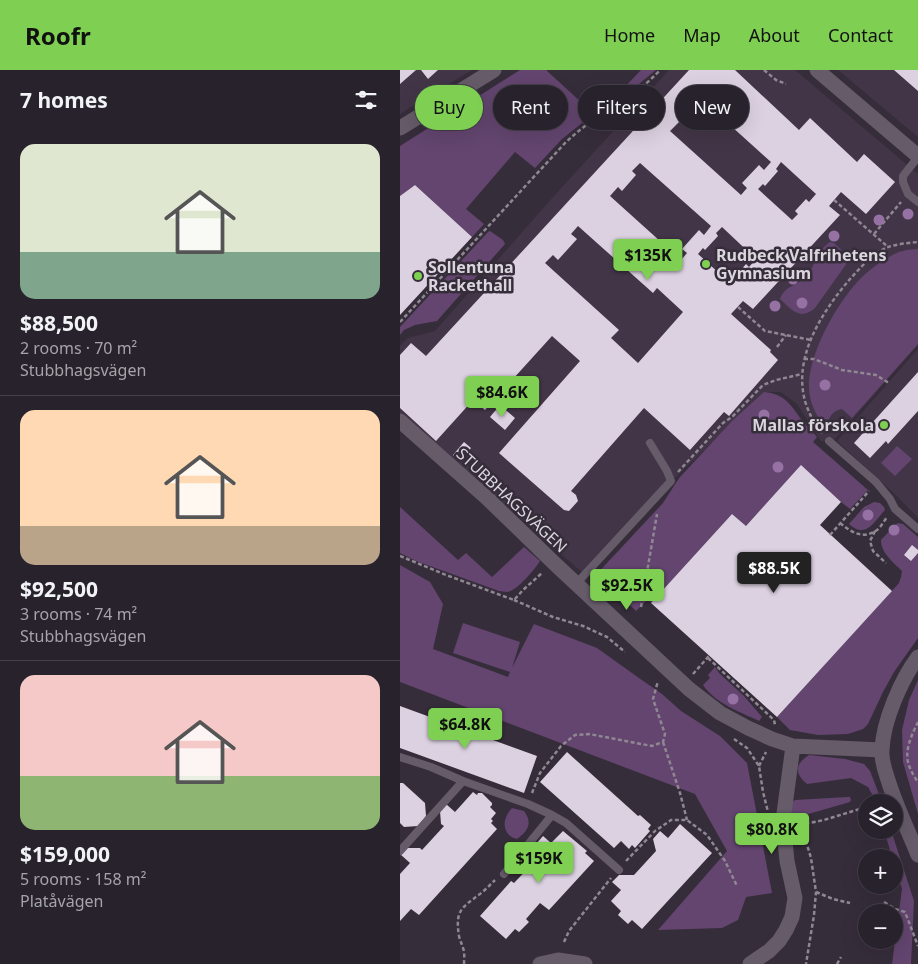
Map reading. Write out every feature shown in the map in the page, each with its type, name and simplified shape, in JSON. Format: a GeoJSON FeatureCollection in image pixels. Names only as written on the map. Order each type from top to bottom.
{"type":"FeatureCollection","features":[{"type":"Feature","properties":{"kind":"street"},"geometry":{"type":"LineString","coordinates":[[817,70],[918,157]]}},
{"type":"Feature","properties":{"kind":"street"},"geometry":{"type":"LineString","coordinates":[[400,128],[488,71]]}},
{"type":"Feature","properties":{"kind":"street","name":"STUBBHAGSVÄGEN"},"geometry":{"type":"LineString","coordinates":[[400,421],[488,499],[689,690],[720,713],[772,739],[793,746],[882,750]]}},
{"type":"Feature","properties":{"kind":"street"},"geometry":{"type":"LineString","coordinates":[[918,657],[912,664],[894,700],[886,723],[882,750],[884,769],[892,794],[918,855]]}},
{"type":"Feature","properties":{"kind":"street"},"geometry":{"type":"LineString","coordinates":[[750,964],[769,951],[779,941],[792,917],[794,898],[784,821],[793,746]]}},
{"type":"Feature","properties":{"kind":"street"},"geometry":{"type":"LineString","coordinates":[[540,964],[558,960],[584,964]]}},
{"type":"Feature","properties":{"kind":"lane"},"geometry":{"type":"LineString","coordinates":[[918,157],[903,176],[903,182],[908,194],[918,202]]}},
{"type":"Feature","properties":{"kind":"lane"},"geometry":{"type":"LineString","coordinates":[[830,440],[876,482],[890,499],[895,509],[918,529]]}},
{"type":"Feature","properties":{"kind":"lane"},"geometry":{"type":"LineString","coordinates":[[576,584],[671,481],[650,442]]}},
{"type":"Feature","properties":{"kind":"lane"},"geometry":{"type":"LineString","coordinates":[[400,756],[432,766],[463,781],[528,804],[552,815],[566,823],[619,870]]}},
{"type":"Feature","properties":{"kind":"lane"},"geometry":{"type":"LineString","coordinates":[[400,851],[463,781]]}},
{"type":"Feature","properties":{"kind":"lane"},"geometry":{"type":"LineString","coordinates":[[504,874],[552,815]]}},
{"type":"Feature","properties":{"kind":"path"},"geometry":{"type":"LineString","coordinates":[[400,322],[566,142],[592,121],[651,80],[660,70]]}},
{"type":"Feature","properties":{"kind":"path"},"geometry":{"type":"LineString","coordinates":[[764,70],[776,80],[786,84]]}},
{"type":"Feature","properties":{"kind":"path"},"geometry":{"type":"LineString","coordinates":[[873,235],[908,194]]}},
{"type":"Feature","properties":{"kind":"path"},"geometry":{"type":"LineString","coordinates":[[834,200],[888,247]]}},
{"type":"Feature","properties":{"kind":"path"},"geometry":{"type":"LineString","coordinates":[[830,440],[819,430],[811,417],[803,397],[802,374],[804,359],[815,330],[839,292],[868,259],[888,247],[918,242]]}},
{"type":"Feature","properties":{"kind":"path"},"geometry":{"type":"LineString","coordinates":[[738,307],[765,331],[811,340]]}},
{"type":"Feature","properties":{"kind":"path"},"geometry":{"type":"LineString","coordinates":[[777,347],[786,335]]}},
{"type":"Feature","properties":{"kind":"path"},"geometry":{"type":"LineString","coordinates":[[804,359],[814,359],[842,370],[876,374],[889,383]]}},
{"type":"Feature","properties":{"kind":"path"},"geometry":{"type":"LineString","coordinates":[[671,481],[723,423],[732,417],[763,385],[802,374]]}},
{"type":"Feature","properties":{"kind":"path"},"geometry":{"type":"LineString","coordinates":[[830,535],[876,482]]}},
{"type":"Feature","properties":{"kind":"path"},"geometry":{"type":"LineString","coordinates":[[641,607],[658,507],[664,489]]}},
{"type":"Feature","properties":{"kind":"path"},"geometry":{"type":"LineString","coordinates":[[886,563],[873,551],[870,541],[876,530],[895,509]]}},
{"type":"Feature","properties":{"kind":"path"},"geometry":{"type":"LineString","coordinates":[[840,523],[852,532],[860,535],[876,530]]}},
{"type":"Feature","properties":{"kind":"path"},"geometry":{"type":"LineString","coordinates":[[400,556],[553,617],[591,629],[607,637],[630,656]]}},
{"type":"Feature","properties":{"kind":"path"},"geometry":{"type":"LineString","coordinates":[[514,600],[554,563]]}},
{"type":"Feature","properties":{"kind":"path"},"geometry":{"type":"LineString","coordinates":[[689,679],[708,657],[774,720],[776,729]]}},
{"type":"Feature","properties":{"kind":"path"},"geometry":{"type":"LineString","coordinates":[[658,680],[653,699],[665,734],[662,742],[680,793],[687,820]]}},
{"type":"Feature","properties":{"kind":"path"},"geometry":{"type":"LineString","coordinates":[[918,722],[908,746],[907,757],[909,768],[918,782]]}},
{"type":"Feature","properties":{"kind":"path"},"geometry":{"type":"LineString","coordinates":[[528,804],[540,773],[561,746],[575,735],[589,734],[652,746],[662,742]]}},
{"type":"Feature","properties":{"kind":"path"},"geometry":{"type":"LineString","coordinates":[[732,738],[747,748],[760,766],[764,799],[769,815]]}},
{"type":"Feature","properties":{"kind":"path"},"geometry":{"type":"LineString","coordinates":[[760,766],[767,751]]}},
{"type":"Feature","properties":{"kind":"path"},"geometry":{"type":"LineString","coordinates":[[797,825],[824,820],[858,810]]}},
{"type":"Feature","properties":{"kind":"path"},"geometry":{"type":"LineString","coordinates":[[564,942],[569,932],[606,884],[655,831],[671,820],[687,820],[707,835],[725,861],[737,886]]}},
{"type":"Feature","properties":{"kind":"path"},"geometry":{"type":"LineString","coordinates":[[824,820],[826,825]]}},
{"type":"Feature","properties":{"kind":"path"},"geometry":{"type":"LineString","coordinates":[[464,964],[463,948],[458,928],[460,912],[465,904],[504,874]]}},
{"type":"Feature","properties":{"kind":"path"},"geometry":{"type":"LineString","coordinates":[[816,892],[850,903]]}},
{"type":"Feature","properties":{"kind":"path"},"geometry":{"type":"LineString","coordinates":[[884,902],[895,909],[905,912],[918,946]]}},
{"type":"Feature","properties":{"kind":"path"},"geometry":{"type":"LineString","coordinates":[[837,964],[841,957]]}},
{"type":"Feature","properties":{"kind":"shaded area"},"geometry":{"type":"Polygon","coordinates":[[[400,70],[472,70],[447,85],[415,85],[415,105],[400,114],[400,70]]]}},
{"type":"Feature","properties":{"kind":"shaded area"},"geometry":{"type":"Polygon","coordinates":[[[520,70],[546,70],[562,85],[496,85],[520,70]]]}},
{"type":"Feature","properties":{"kind":"shaded area"},"geometry":{"type":"Polygon","coordinates":[[[641,70],[656,70],[638,85],[627,85],[641,70]]]}},
{"type":"Feature","properties":{"kind":"shaded area","name":"Rudbeck Valfrihetens Gymnasium"},"geometry":{"type":"Polygon","coordinates":[[[669,70],[795,70],[918,174],[918,345],[834,440],[821,441],[797,404],[781,392],[766,392],[664,488],[584,574],[400,413],[400,346],[408,338],[435,331],[614,130],[665,130],[665,85],[655,85],[669,70]]]}},
{"type":"Feature","properties":{"kind":"shaded area"},"geometry":{"type":"Polygon","coordinates":[[[838,70],[918,70],[918,137],[838,70]]]}},
{"type":"Feature","properties":{"kind":"shaded area"},"geometry":{"type":"Polygon","coordinates":[[[493,87],[493,130],[568,130],[568,90],[578,99],[578,126],[562,139],[535,168],[515,152],[466,209],[484,224],[472,237],[415,185],[400,196],[400,146],[425,130],[483,130],[483,93],[493,87]]]}},
{"type":"Feature","properties":{"kind":"shaded area"},"geometry":{"type":"Polygon","coordinates":[[[490,231],[503,240],[505,244],[437,321],[415,325],[404,330],[400,335],[400,327],[490,231]]]}},
{"type":"Feature","properties":{"kind":"shaded area"},"geometry":{"type":"Polygon","coordinates":[[[830,242],[834,243],[848,256],[847,263],[815,308],[805,314],[796,313],[780,299],[787,289],[808,275],[817,255],[830,242]]]}},
{"type":"Feature","properties":{"kind":"shaded area"},"geometry":{"type":"Polygon","coordinates":[[[918,249],[918,344],[852,418],[842,409],[836,411],[831,415],[827,428],[822,425],[812,404],[809,382],[818,347],[827,328],[848,294],[870,270],[899,252],[918,249]]]}},
{"type":"Feature","properties":{"kind":"shaded area","name":"Mallas förskola"},"geometry":{"type":"Polygon","coordinates":[[[918,349],[918,518],[837,441],[918,349]]]}},
{"type":"Feature","properties":{"kind":"shaded area"},"geometry":{"type":"Polygon","coordinates":[[[764,392],[782,397],[817,437],[813,442],[868,490],[850,509],[801,466],[746,526],[732,514],[651,603],[648,599],[636,611],[630,605],[612,596],[593,578],[663,503],[680,477],[733,420],[764,392]]]}},
{"type":"Feature","properties":{"kind":"shaded area"},"geometry":{"type":"Polygon","coordinates":[[[897,446],[912,459],[895,476],[881,463],[897,446]]]}},
{"type":"Feature","properties":{"kind":"shaded area"},"geometry":{"type":"Polygon","coordinates":[[[874,502],[880,503],[885,510],[873,524],[865,530],[860,530],[849,524],[864,507],[874,502]]]}},
{"type":"Feature","properties":{"kind":"shaded area"},"geometry":{"type":"Polygon","coordinates":[[[400,507],[458,560],[466,553],[492,577],[524,547],[540,561],[521,584],[507,592],[499,591],[416,561],[400,553],[400,507]]]}},
{"type":"Feature","properties":{"kind":"shaded area"},"geometry":{"type":"Polygon","coordinates":[[[898,523],[903,524],[918,537],[918,638],[894,672],[868,724],[863,729],[848,734],[818,735],[790,730],[777,717],[899,583],[902,571],[885,553],[881,540],[898,523]]]}},
{"type":"Feature","properties":{"kind":"shaded area"},"geometry":{"type":"Polygon","coordinates":[[[400,565],[430,582],[443,604],[433,649],[508,677],[510,672],[453,653],[463,623],[520,642],[512,668],[534,624],[597,648],[662,694],[681,711],[720,736],[747,763],[772,893],[746,897],[738,920],[722,928],[658,930],[727,851],[695,794],[400,682],[400,565]]]}},
{"type":"Feature","properties":{"kind":"shaded area"},"geometry":{"type":"Polygon","coordinates":[[[715,667],[762,717],[759,721],[714,697],[703,685],[710,678],[708,675],[715,667]]]}},
{"type":"Feature","properties":{"kind":"shaded area"},"geometry":{"type":"Polygon","coordinates":[[[918,680],[918,814],[903,762],[902,730],[909,700],[918,680]]]}},
{"type":"Feature","properties":{"kind":"shaded area"},"geometry":{"type":"Polygon","coordinates":[[[809,755],[845,759],[864,764],[870,771],[879,794],[872,794],[868,787],[851,778],[807,784],[798,772],[799,765],[809,755]]]}},
{"type":"Feature","properties":{"kind":"shaded area"},"geometry":{"type":"Polygon","coordinates":[[[850,797],[850,802],[798,817],[791,812],[791,805],[795,800],[850,797]]]}},
{"type":"Feature","properties":{"kind":"shaded area"},"geometry":{"type":"Polygon","coordinates":[[[512,808],[524,811],[529,823],[524,833],[517,839],[509,835],[505,828],[507,814],[512,808]]]}},
{"type":"Feature","properties":{"kind":"shaded area"},"geometry":{"type":"Polygon","coordinates":[[[887,839],[894,839],[897,849],[890,849],[887,839]]]}},
{"type":"Feature","properties":{"kind":"shaded area"},"geometry":{"type":"Polygon","coordinates":[[[903,867],[914,901],[911,964],[892,964],[894,949],[903,949],[903,904],[900,904],[901,894],[903,894],[903,867]]]}},
{"type":"Feature","properties":{"kind":"building"},"geometry":{"type":"Polygon","coordinates":[[[400,70],[416,70],[400,84],[400,70]]]}},
{"type":"Feature","properties":{"kind":"building"},"geometry":{"type":"Polygon","coordinates":[[[421,70],[438,70],[428,79],[421,70]]]}},
{"type":"Feature","properties":{"kind":"building","name":"Rudbeck Valfrihetens Gymnasium"},"geometry":{"type":"Polygon","coordinates":[[[689,70],[735,70],[799,130],[810,118],[857,162],[864,154],[895,182],[866,214],[841,192],[829,206],[840,215],[753,309],[743,301],[731,314],[771,350],[770,352],[778,360],[729,416],[724,412],[690,450],[644,408],[571,491],[576,495],[578,501],[569,511],[564,510],[499,453],[580,361],[552,336],[485,410],[473,400],[436,441],[400,408],[400,355],[411,343],[426,356],[634,130],[665,130],[665,96],[675,85],[675,126],[670,131],[741,195],[747,188],[742,183],[759,165],[764,170],[771,162],[736,130],[749,130],[749,85],[675,85],[689,70]],[[781,162],[776,169],[778,171],[765,186],[763,184],[758,189],[792,220],[798,214],[795,211],[806,199],[809,202],[816,194],[781,162]],[[640,163],[632,171],[636,175],[622,191],[618,187],[610,196],[681,260],[687,253],[682,249],[699,230],[704,235],[711,226],[640,163]],[[578,226],[571,234],[577,239],[558,260],[553,255],[545,263],[619,330],[611,338],[638,363],[683,312],[657,288],[653,293],[578,226]],[[722,227],[716,233],[718,236],[705,250],[703,248],[698,254],[732,285],[737,279],[735,277],[746,264],[749,267],[756,259],[722,227]]]}},
{"type":"Feature","properties":{"kind":"building"},"geometry":{"type":"Polygon","coordinates":[[[894,70],[918,70],[918,91],[894,70]]]}},
{"type":"Feature","properties":{"kind":"building","name":"Sollentuna Rackethall"},"geometry":{"type":"Polygon","coordinates":[[[415,185],[472,237],[400,315],[400,196],[415,185]]]}},
{"type":"Feature","properties":{"kind":"building"},"geometry":{"type":"Polygon","coordinates":[[[918,372],[918,411],[888,444],[886,441],[870,458],[854,443],[918,372]]]}},
{"type":"Feature","properties":{"kind":"building"},"geometry":{"type":"Polygon","coordinates":[[[500,405],[515,418],[505,430],[490,417],[500,405]]]}},
{"type":"Feature","properties":{"kind":"building"},"geometry":{"type":"Polygon","coordinates":[[[464,442],[471,448],[460,461],[453,455],[464,442]]]}},
{"type":"Feature","properties":{"kind":"building"},"geometry":{"type":"Polygon","coordinates":[[[801,465],[841,502],[820,525],[892,591],[777,717],[651,603],[732,514],[746,526],[801,465]]]}},
{"type":"Feature","properties":{"kind":"building"},"geometry":{"type":"Polygon","coordinates":[[[912,545],[918,550],[918,553],[911,561],[904,555],[912,545]]]}},
{"type":"Feature","properties":{"kind":"building"},"geometry":{"type":"Polygon","coordinates":[[[400,706],[537,756],[524,793],[400,748],[400,706]]]}},
{"type":"Feature","properties":{"kind":"building"},"geometry":{"type":"Polygon","coordinates":[[[567,752],[638,816],[640,815],[651,825],[648,829],[650,831],[635,848],[632,845],[629,849],[621,841],[614,848],[540,782],[567,752]]]}},
{"type":"Feature","properties":{"kind":"building"},"geometry":{"type":"Polygon","coordinates":[[[400,783],[403,783],[425,803],[426,816],[418,826],[404,827],[400,823],[400,783]]]}},
{"type":"Feature","properties":{"kind":"building"},"geometry":{"type":"Polygon","coordinates":[[[473,792],[477,795],[482,793],[492,803],[490,807],[496,813],[491,819],[493,821],[491,823],[497,829],[419,915],[411,909],[400,921],[400,874],[410,863],[400,854],[406,848],[420,848],[422,850],[444,826],[441,824],[440,811],[446,804],[455,812],[473,792]]]}},
{"type":"Feature","properties":{"kind":"building"},"geometry":{"type":"Polygon","coordinates":[[[680,824],[712,853],[642,929],[632,920],[628,924],[618,915],[621,911],[611,901],[621,890],[612,882],[619,875],[634,875],[656,851],[653,839],[660,831],[668,838],[680,824]]]}},
{"type":"Feature","properties":{"kind":"building"},"geometry":{"type":"Polygon","coordinates":[[[563,831],[587,851],[585,853],[594,861],[549,910],[540,903],[526,919],[529,922],[519,932],[515,929],[506,939],[480,916],[511,881],[514,883],[540,856],[537,843],[543,836],[551,843],[563,831]]]}},
{"type":"Feature","properties":{"kind":"place","name":"Rudbeck Valfrihetens Gymnasium"},"geometry":{"type":"Point","coordinates":[706,264]}},
{"type":"Feature","properties":{"kind":"place","name":"Sollentuna Rackethall"},"geometry":{"type":"Point","coordinates":[418,276]}},
{"type":"Feature","properties":{"kind":"place","name":"Mallas förskola"},"geometry":{"type":"Point","coordinates":[884,425]}}]}
